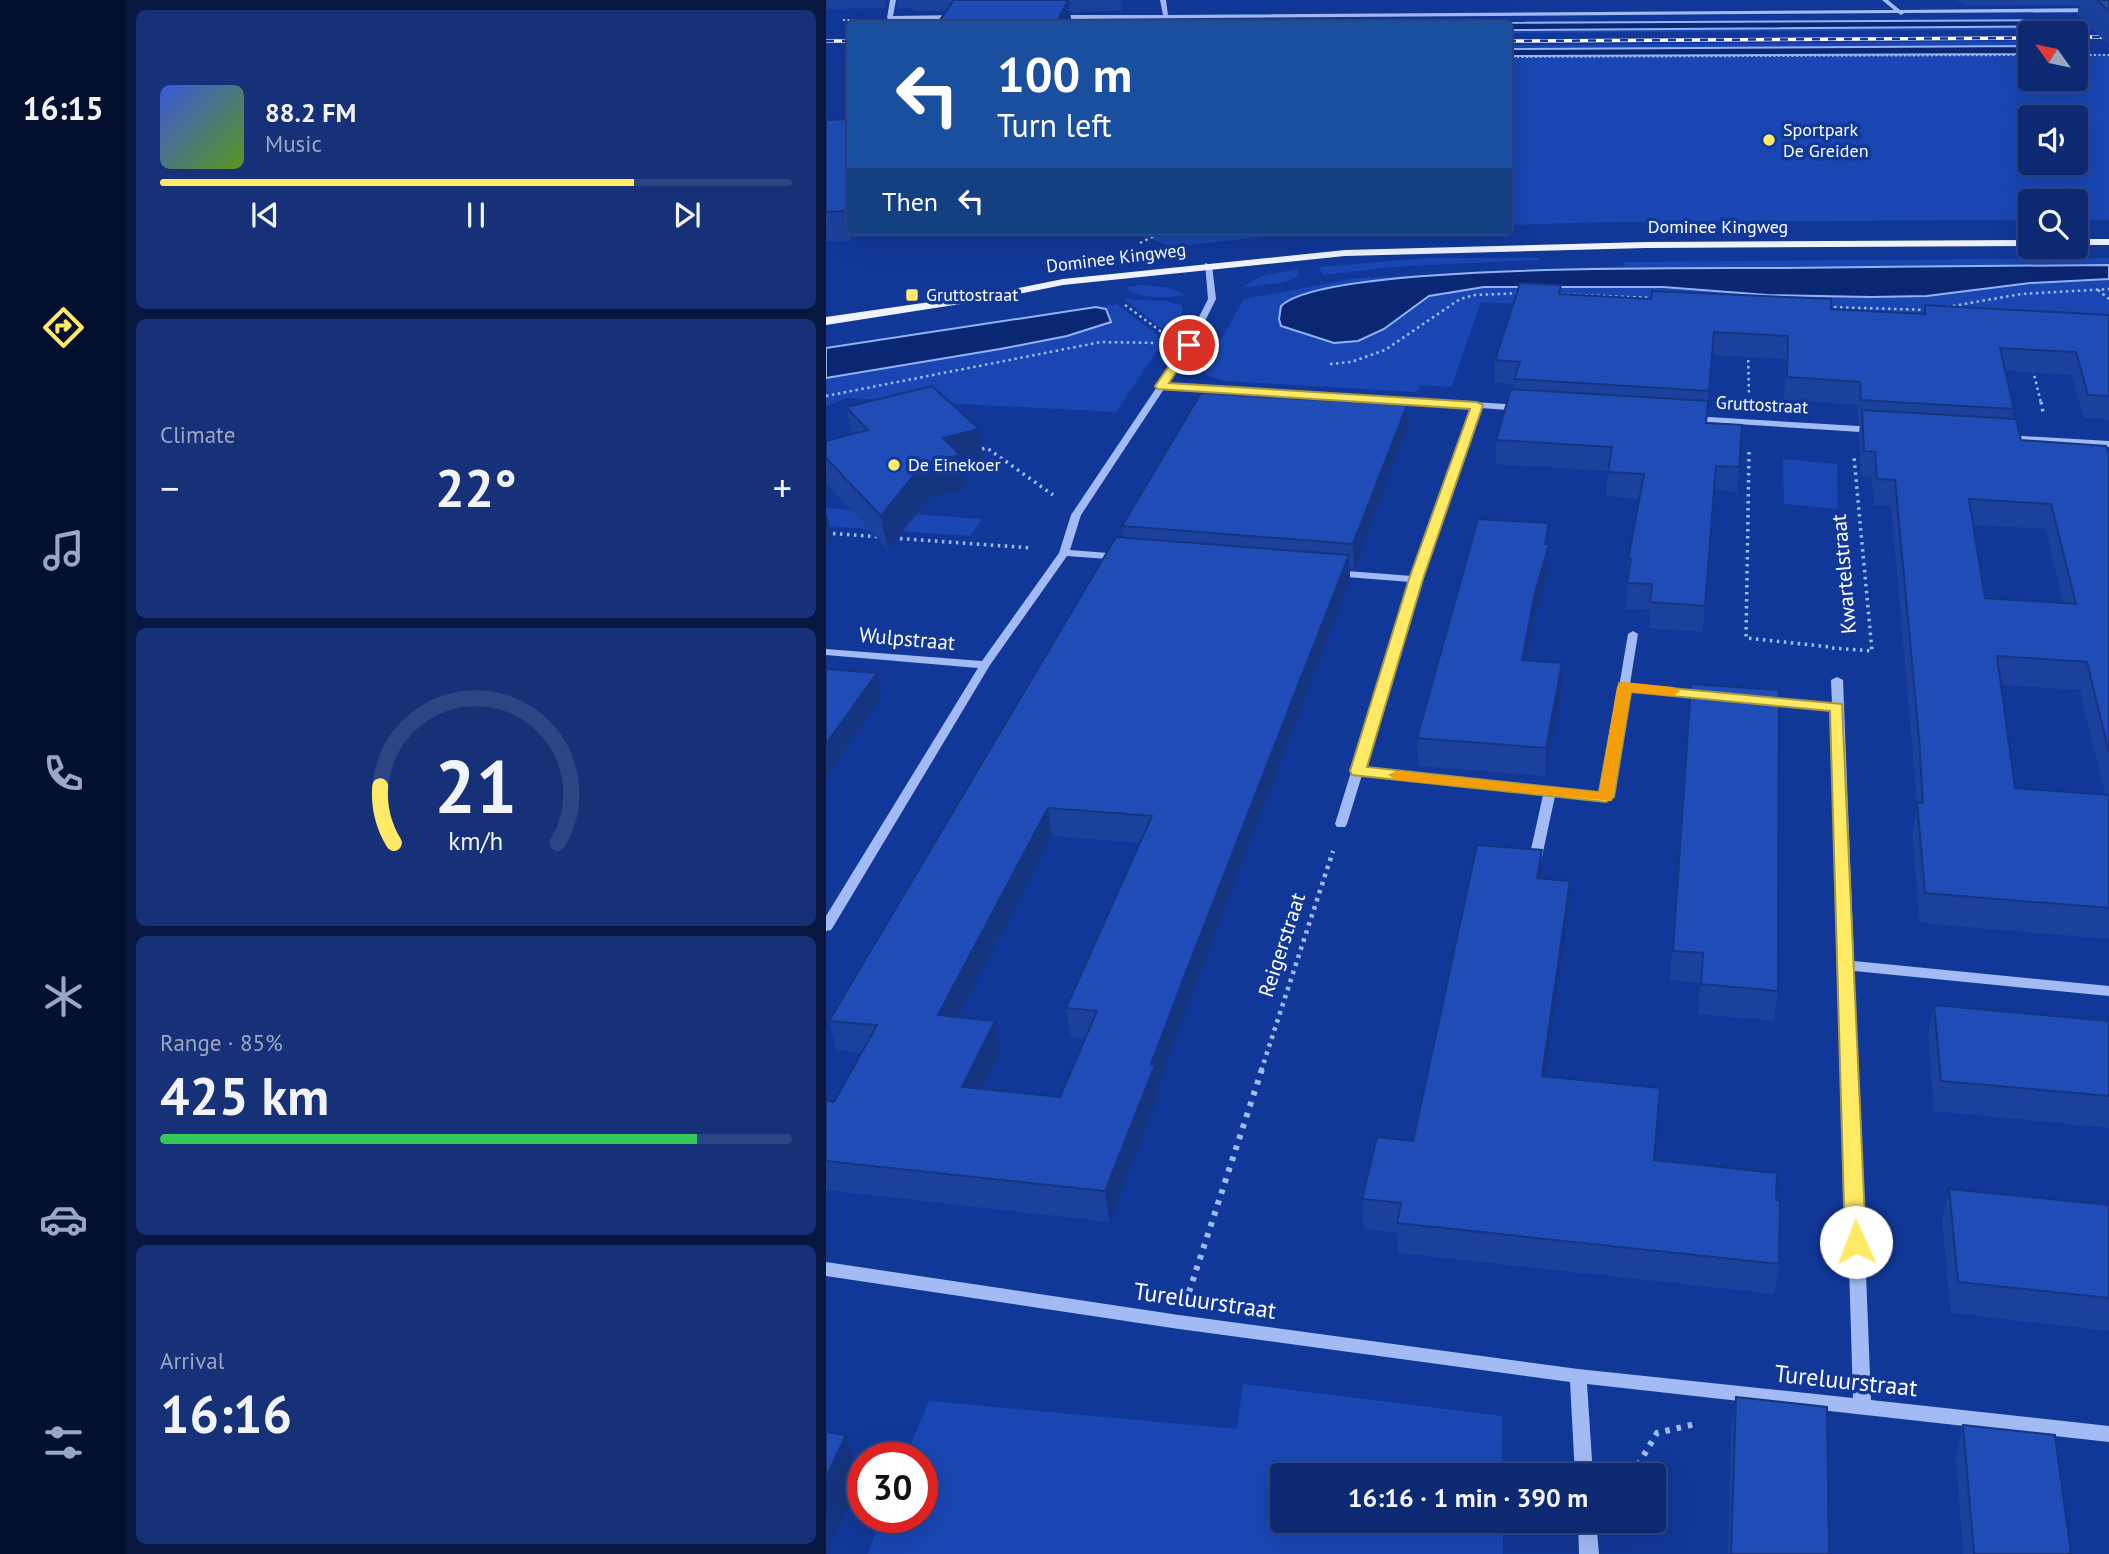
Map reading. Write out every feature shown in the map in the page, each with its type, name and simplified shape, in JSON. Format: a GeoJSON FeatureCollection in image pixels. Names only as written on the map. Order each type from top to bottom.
{"type":"FeatureCollection","features":[{"type":"Feature","properties":{"kind":"main road"},"geometry":{"type":"LineString","coordinates":[[2088,242],[2109,242]]}},
{"type":"Feature","properties":{"kind":"main road","name":"Dominee Kingweg"},"geometry":{"type":"LineString","coordinates":[[826,321],[999,295],[1014,297],[1209,270],[1382,259],[1406,254],[1591,246],[2018,243]]}},
{"type":"Feature","properties":{"kind":"street"},"geometry":{"type":"LineString","coordinates":[[893,0],[890,18],[959,17]]}},
{"type":"Feature","properties":{"kind":"street"},"geometry":{"type":"LineString","coordinates":[[1163,0],[1166,16]]}},
{"type":"Feature","properties":{"kind":"street"},"geometry":{"type":"LineString","coordinates":[[1885,0],[1901,13]]}},
{"type":"Feature","properties":{"kind":"street"},"geometry":{"type":"LineString","coordinates":[[2046,0],[2058,11]]}},
{"type":"Feature","properties":{"kind":"street"},"geometry":{"type":"LineString","coordinates":[[1042,17],[2109,10]]}},
{"type":"Feature","properties":{"kind":"street"},"geometry":{"type":"LineString","coordinates":[[826,928],[985,665],[1064,553],[1076,515],[1189,345],[1212,299],[1209,270]]}},
{"type":"Feature","properties":{"kind":"street"},"geometry":{"type":"LineString","coordinates":[[1161,386],[1530,409]]}},
{"type":"Feature","properties":{"kind":"street"},"geometry":{"type":"LineString","coordinates":[[1341,824],[1416,579],[1477,405]]}},
{"type":"Feature","properties":{"kind":"street","name":"Gruttostraat"},"geometry":{"type":"LineString","coordinates":[[1680,418],[1890,430]]}},
{"type":"Feature","properties":{"kind":"street"},"geometry":{"type":"LineString","coordinates":[[1994,437],[2109,444]]}},
{"type":"Feature","properties":{"kind":"street"},"geometry":{"type":"LineString","coordinates":[[1064,553],[1132,558]]}},
{"type":"Feature","properties":{"kind":"street"},"geometry":{"type":"LineString","coordinates":[[1321,572],[1416,579]]}},
{"type":"Feature","properties":{"kind":"street"},"geometry":{"type":"LineString","coordinates":[[1357,771],[1606,797],[1633,634]]}},
{"type":"Feature","properties":{"kind":"street","name":"Wulpstraat"},"geometry":{"type":"LineString","coordinates":[[826,652],[985,665]]}},
{"type":"Feature","properties":{"kind":"street"},"geometry":{"type":"LineString","coordinates":[[1837,680],[1862,1407]]}},
{"type":"Feature","properties":{"kind":"street"},"geometry":{"type":"LineString","coordinates":[[1624,687],[1717,696]]}},
{"type":"Feature","properties":{"kind":"street"},"geometry":{"type":"LineString","coordinates":[[1757,700],[1837,708]]}},
{"type":"Feature","properties":{"kind":"street"},"geometry":{"type":"LineString","coordinates":[[1535,863],[1550,792]]}},
{"type":"Feature","properties":{"kind":"street"},"geometry":{"type":"LineString","coordinates":[[1845,965],[2109,991]]}},
{"type":"Feature","properties":{"kind":"street","name":"Tureluurstraat"},"geometry":{"type":"LineString","coordinates":[[826,1269],[1179,1322],[1578,1376],[2109,1434]]}},
{"type":"Feature","properties":{"kind":"street"},"geometry":{"type":"LineString","coordinates":[[1578,1376],[1583,1463]]}},
{"type":"Feature","properties":{"kind":"street"},"geometry":{"type":"LineString","coordinates":[[1588,1533],[1589,1554]]}},
{"type":"Feature","properties":{"kind":"path"},"geometry":{"type":"LineString","coordinates":[[1512,57],[2018,55]]}},
{"type":"Feature","properties":{"kind":"path"},"geometry":{"type":"LineString","coordinates":[[2088,55],[2109,55]]}},
{"type":"Feature","properties":{"kind":"path"},"geometry":{"type":"LineString","coordinates":[[2098,289],[2109,299]]}},
{"type":"Feature","properties":{"kind":"path"},"geometry":{"type":"LineString","coordinates":[[1941,308],[2021,293],[2109,289]]}},
{"type":"Feature","properties":{"kind":"path"},"geometry":{"type":"LineString","coordinates":[[1318,364],[1360,362],[1379,355],[1460,299],[1475,295],[1522,293]]}},
{"type":"Feature","properties":{"kind":"path"},"geometry":{"type":"LineString","coordinates":[[1547,293],[1664,299]]}},
{"type":"Feature","properties":{"kind":"path"},"geometry":{"type":"LineString","coordinates":[[1120,301],[1170,339],[1166,344]]}},
{"type":"Feature","properties":{"kind":"path"},"geometry":{"type":"LineString","coordinates":[[1963,305],[1975,310]]}},
{"type":"Feature","properties":{"kind":"path"},"geometry":{"type":"LineString","coordinates":[[1824,307],[1930,309]]}},
{"type":"Feature","properties":{"kind":"path"},"geometry":{"type":"LineString","coordinates":[[826,396],[1101,342],[1189,345]]}},
{"type":"Feature","properties":{"kind":"path"},"geometry":{"type":"LineString","coordinates":[[1748,343],[1746,638],[1832,647]]}},
{"type":"Feature","properties":{"kind":"path"},"geometry":{"type":"LineString","coordinates":[[2032,366],[2050,440]]}},
{"type":"Feature","properties":{"kind":"path","name":"Kwartelstraat"},"geometry":{"type":"LineString","coordinates":[[1837,680],[1832,647],[1872,651],[1851,428]]}},
{"type":"Feature","properties":{"kind":"path"},"geometry":{"type":"LineString","coordinates":[[982,449],[987,448],[1049,494],[1059,495]]}},
{"type":"Feature","properties":{"kind":"path"},"geometry":{"type":"LineString","coordinates":[[826,533],[1033,548],[1027,557]]}},
{"type":"Feature","properties":{"kind":"path","name":"Reigerstraat"},"geometry":{"type":"LineString","coordinates":[[1179,1322],[1341,824]]}},
{"type":"Feature","properties":{"kind":"shaded area"},"geometry":{"type":"Polygon","coordinates":[[[2109,20],[2109,26],[2088,26],[2088,21],[2018,21],[2018,27],[1512,30],[1512,23],[2109,20]]]}},
{"type":"Feature","properties":{"kind":"shaded area"},"geometry":{"type":"Polygon","coordinates":[[[2088,26],[2109,26],[2109,29],[2088,29],[2088,26]]]}},
{"type":"Feature","properties":{"kind":"shaded area"},"geometry":{"type":"Polygon","coordinates":[[[2018,27],[2018,30],[1512,33],[1512,30],[2018,27]]]}},
{"type":"Feature","properties":{"kind":"shaded area"},"geometry":{"type":"Polygon","coordinates":[[[2018,41],[2018,46],[1512,49],[1512,45],[2018,41]]]}},
{"type":"Feature","properties":{"kind":"shaded area"},"geometry":{"type":"Polygon","coordinates":[[[2018,46],[2018,54],[1512,56],[1512,49],[2018,46]]]}},
{"type":"Feature","properties":{"kind":"shaded area","name":"Sportpark De Greiden"},"geometry":{"type":"Polygon","coordinates":[[[2018,54],[2018,91],[2088,91],[2088,54],[2109,54],[2109,220],[2088,220],[2088,189],[2018,189],[2018,220],[1512,225],[1512,56],[2018,54]]]}},
{"type":"Feature","properties":{"kind":"shaded area"},"geometry":{"type":"Polygon","coordinates":[[[1146,235],[1280,235],[1170,247],[1144,236],[1146,235]]]}},
{"type":"Feature","properties":{"kind":"shaded area"},"geometry":{"type":"Polygon","coordinates":[[[1425,258],[1539,260],[1392,267],[1323,275],[1319,267],[1425,258]]]}},
{"type":"Feature","properties":{"kind":"shaded area"},"geometry":{"type":"Polygon","coordinates":[[[2109,258],[2109,265],[1514,272],[1383,281],[1299,294],[1358,341],[1384,329],[1429,296],[1468,288],[1642,287],[1767,295],[1871,297],[1927,296],[2030,283],[2109,279],[2109,336],[1481,302],[1451,387],[1421,385],[1416,392],[1225,381],[1205,375],[1204,369],[1244,299],[1357,278],[1625,266],[1624,262],[2109,258]]]}},
{"type":"Feature","properties":{"kind":"shaded area"},"geometry":{"type":"Polygon","coordinates":[[[2109,265],[2109,279],[2030,283],[1927,296],[1767,295],[1663,287],[1484,287],[1429,296],[1384,329],[1358,341],[1334,343],[1281,326],[1279,319],[1281,306],[1312,292],[1367,282],[1439,275],[1602,269],[2109,265]]]}},
{"type":"Feature","properties":{"kind":"shaded area"},"geometry":{"type":"Polygon","coordinates":[[[1297,269],[1299,275],[1286,282],[1241,288],[1261,276],[1297,269]]]}},
{"type":"Feature","properties":{"kind":"shaded area"},"geometry":{"type":"Polygon","coordinates":[[[1126,287],[1166,287],[1186,295],[1145,296],[1126,287]]]}},
{"type":"Feature","properties":{"kind":"shaded area"},"geometry":{"type":"Polygon","coordinates":[[[1124,299],[1167,301],[1181,305],[1183,310],[1175,339],[1124,299]]]}},
{"type":"Feature","properties":{"kind":"shaded area"},"geometry":{"type":"Polygon","coordinates":[[[1117,304],[1164,340],[1116,412],[847,398],[826,406],[826,378],[1067,336],[1101,308],[1096,307],[1117,304]]]}},
{"type":"Feature","properties":{"kind":"shaded area"},"geometry":{"type":"Polygon","coordinates":[[[1096,307],[1106,309],[1111,322],[1067,336],[826,378],[826,348],[1096,307]]]}},
{"type":"Feature","properties":{"kind":"shaded area"},"geometry":{"type":"Polygon","coordinates":[[[1783,459],[1837,464],[1838,509],[1784,504],[1783,459]]]}},
{"type":"Feature","properties":{"kind":"shaded area"},"geometry":{"type":"Polygon","coordinates":[[[826,508],[982,519],[970,536],[826,526],[826,508]]]}},
{"type":"Feature","properties":{"kind":"shaded area"},"geometry":{"type":"Polygon","coordinates":[[[1243,1384],[1502,1416],[1502,1463],[1270,1463],[1270,1533],[1503,1533],[1503,1554],[868,1554],[875,1533],[938,1533],[938,1442],[912,1442],[929,1401],[1237,1429],[1243,1384]]]}},
{"type":"Feature","properties":{"kind":"building"},"geometry":{"type":"Polygon","coordinates":[[[954,0],[1068,0],[1058,21],[939,21],[954,0]]]}},
{"type":"Feature","properties":{"kind":"building"},"geometry":{"type":"Polygon","coordinates":[[[2097,0],[2109,0],[2109,11],[2097,0]]]}},
{"type":"Feature","properties":{"kind":"building"},"geometry":{"type":"Polygon","coordinates":[[[847,119],[846,211],[826,212],[826,120],[847,119]]]}},
{"type":"Feature","properties":{"kind":"building"},"geometry":{"type":"Polygon","coordinates":[[[1520,283],[1561,285],[1559,294],[1651,299],[1652,291],[1831,299],[1831,309],[1925,314],[1925,305],[2109,315],[2109,396],[2088,395],[2076,352],[2000,348],[2014,409],[1861,400],[1860,382],[1787,377],[1788,336],[1714,332],[1709,391],[1514,379],[1520,362],[1495,360],[1520,283]]]}},
{"type":"Feature","properties":{"kind":"building"},"geometry":{"type":"Polygon","coordinates":[[[932,386],[979,429],[943,438],[960,455],[923,464],[881,516],[826,458],[826,441],[868,430],[846,407],[932,386]]]}},
{"type":"Feature","properties":{"kind":"building"},"geometry":{"type":"Polygon","coordinates":[[[1511,389],[1708,401],[1706,423],[1742,425],[1739,467],[1716,466],[1705,606],[1650,602],[1652,584],[1627,583],[1631,559],[1628,559],[1644,474],[1608,472],[1612,447],[1496,440],[1511,389]]]}},
{"type":"Feature","properties":{"kind":"building"},"geometry":{"type":"Polygon","coordinates":[[[1201,393],[1407,405],[1353,544],[1122,526],[1201,393]]]}},
{"type":"Feature","properties":{"kind":"building"},"geometry":{"type":"Polygon","coordinates":[[[1862,410],[2016,419],[2021,440],[2106,446],[2109,455],[2109,752],[2087,662],[1997,656],[2015,788],[2109,795],[2109,908],[1925,893],[1917,802],[1923,803],[1919,737],[1895,480],[1877,479],[1875,452],[1864,451],[1862,410]],[[1969,499],[1985,598],[2076,604],[2051,504],[1969,499]]]}},
{"type":"Feature","properties":{"kind":"building"},"geometry":{"type":"Polygon","coordinates":[[[1478,519],[1549,523],[1545,544],[1549,544],[1535,593],[1522,660],[1562,663],[1546,748],[1417,738],[1478,519]]]}},
{"type":"Feature","properties":{"kind":"building"},"geometry":{"type":"Polygon","coordinates":[[[1116,537],[1349,555],[1184,977],[1151,1064],[1155,1065],[1105,1191],[826,1161],[826,1101],[834,1102],[877,1025],[829,1021],[1116,537]],[[1048,808],[938,1015],[995,1021],[962,1087],[1060,1097],[1097,1011],[1066,1008],[1152,816],[1048,808]]]}},
{"type":"Feature","properties":{"kind":"building"},"geometry":{"type":"Polygon","coordinates":[[[826,669],[877,673],[826,744],[826,669]]]}},
{"type":"Feature","properties":{"kind":"building"},"geometry":{"type":"Polygon","coordinates":[[[1691,684],[1779,690],[1778,991],[1701,984],[1703,953],[1673,951],[1691,684]]]}},
{"type":"Feature","properties":{"kind":"building"},"geometry":{"type":"Polygon","coordinates":[[[1477,845],[1542,850],[1537,878],[1570,881],[1542,1076],[1660,1088],[1654,1160],[1777,1173],[1776,1200],[1780,1201],[1779,1264],[1397,1223],[1401,1203],[1362,1199],[1377,1137],[1413,1141],[1477,845]]]}},
{"type":"Feature","properties":{"kind":"building"},"geometry":{"type":"Polygon","coordinates":[[[1934,1005],[2109,1021],[2109,1096],[1941,1081],[1934,1005]]]}},
{"type":"Feature","properties":{"kind":"building"},"geometry":{"type":"Polygon","coordinates":[[[1949,1189],[2109,1205],[2109,1298],[1958,1282],[1949,1189]]]}},
{"type":"Feature","properties":{"kind":"building"},"geometry":{"type":"Polygon","coordinates":[[[1736,1397],[1827,1407],[1829,1554],[1731,1554],[1736,1397]]]}},
{"type":"Feature","properties":{"kind":"building"},"geometry":{"type":"Polygon","coordinates":[[[1963,1425],[2055,1435],[2071,1554],[1974,1554],[1963,1425]]]}},
{"type":"Feature","properties":{"kind":"building"},"geometry":{"type":"Polygon","coordinates":[[[826,1432],[846,1435],[826,1477],[826,1432]]]}},
{"type":"Feature","properties":{"kind":"railway"},"geometry":{"type":"LineString","coordinates":[[2088,37],[2109,37]]}},
{"type":"Feature","properties":{"kind":"railway"},"geometry":{"type":"LineString","coordinates":[[1512,41],[2018,38]]}},
{"type":"Feature","properties":{"kind":"railway"},"geometry":{"type":"LineString","coordinates":[[826,41],[847,41]]}},
{"type":"Feature","properties":{"kind":"slow traffic"},"geometry":{"type":"LineString","coordinates":[[1396,775],[1606,797],[1624,687],[1673,691]]}},
{"type":"Feature","properties":{"kind":"place","name":"Sportpark De Greiden"},"geometry":{"type":"Point","coordinates":[1769,140]}},
{"type":"Feature","properties":{"kind":"place","name":"Gruttostraat"},"geometry":{"type":"Point","coordinates":[912,295]}},
{"type":"Feature","properties":{"kind":"place","name":"De Einekoer"},"geometry":{"type":"Point","coordinates":[894,465]}},
{"type":"Feature","properties":{"kind":"route"},"geometry":{"type":"LineString","coordinates":[[1189,345],[1161,386],[1477,405],[1416,579],[1357,771],[1606,797],[1624,687],[1837,708],[1856,1242]]}}]}
